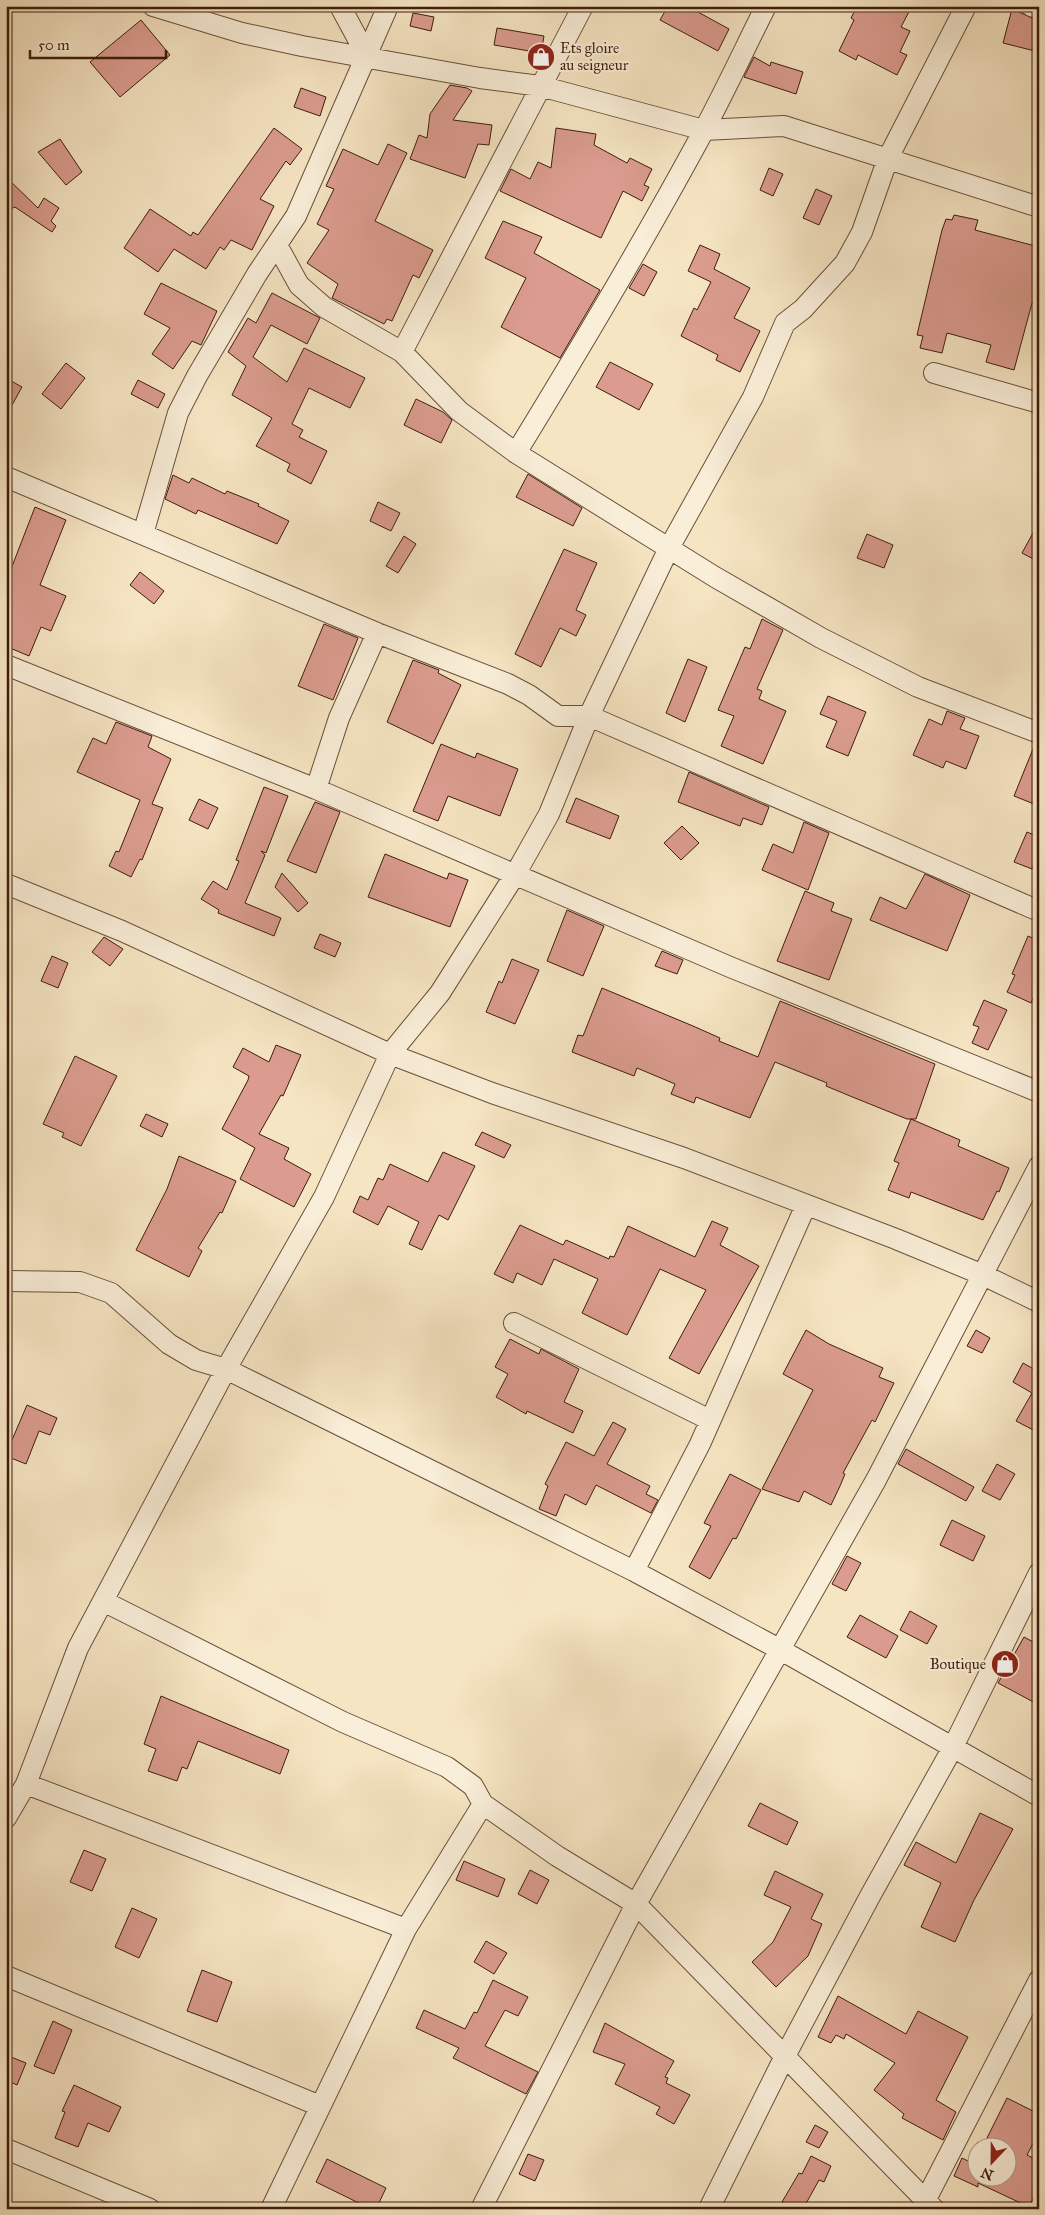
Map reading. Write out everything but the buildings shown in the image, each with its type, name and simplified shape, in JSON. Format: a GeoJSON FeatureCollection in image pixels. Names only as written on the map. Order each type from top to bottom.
{"type":"FeatureCollection","features":[{"type":"Feature","properties":{"kind":"street"},"geometry":{"type":"LineString","coordinates":[[153,6],[242,33],[480,78],[540,86],[704,130],[784,126],[1039,206]]}},
{"type":"Feature","properties":{"kind":"street"},"geometry":{"type":"LineString","coordinates":[[340,6],[367,56]]}},
{"type":"Feature","properties":{"kind":"street"},"geometry":{"type":"LineString","coordinates":[[143,534],[178,413],[237,308],[296,216],[388,6]]}},
{"type":"Feature","properties":{"kind":"street"},"geometry":{"type":"LineString","coordinates":[[402,352],[583,6]]}},
{"type":"Feature","properties":{"kind":"street"},"geometry":{"type":"LineString","coordinates":[[516,453],[597,320],[704,130],[766,6]]}},
{"type":"Feature","properties":{"kind":"street"},"geometry":{"type":"LineString","coordinates":[[6,1818],[26,1784],[78,1648],[226,1369],[324,1197],[390,1054],[440,993],[516,873],[549,814],[589,716],[669,548],[754,397],[785,323],[803,309],[845,263],[862,232],[888,158],[966,6]]}},
{"type":"Feature","properties":{"kind":"street"},"geometry":{"type":"LineString","coordinates":[[1031,6],[1039,8]]}},
{"type":"Feature","properties":{"kind":"street"},"geometry":{"type":"LineString","coordinates":[[277,245],[299,284],[324,307],[402,352],[459,411],[516,453],[669,548],[821,638],[918,687],[1039,733]]}},
{"type":"Feature","properties":{"kind":"street"},"geometry":{"type":"LineString","coordinates":[[934,373],[1039,403]]}},
{"type":"Feature","properties":{"kind":"street"},"geometry":{"type":"LineString","coordinates":[[6,477],[377,633],[508,684],[529,695],[558,716],[589,716],[1039,912]]}},
{"type":"Feature","properties":{"kind":"street"},"geometry":{"type":"LineString","coordinates":[[316,789],[339,718],[377,633]]}},
{"type":"Feature","properties":{"kind":"street"},"geometry":{"type":"LineString","coordinates":[[6,665],[316,789],[516,873],[730,967],[1039,1092]]}},
{"type":"Feature","properties":{"kind":"street"},"geometry":{"type":"LineString","coordinates":[[6,884],[122,931],[390,1054],[492,1093],[684,1158],[983,1275],[1039,1302]]}},
{"type":"Feature","properties":{"kind":"street"},"geometry":{"type":"LineString","coordinates":[[481,2209],[636,1904],[876,1480],[1039,1166]]}},
{"type":"Feature","properties":{"kind":"street"},"geometry":{"type":"LineString","coordinates":[[634,1572],[710,1420],[806,1205]]}},
{"type":"Feature","properties":{"kind":"street"},"geometry":{"type":"LineString","coordinates":[[6,1281],[80,1282],[110,1293],[169,1344],[196,1360],[226,1369],[634,1572],[779,1649],[952,1749],[1039,1796]]}},
{"type":"Feature","properties":{"kind":"street"},"geometry":{"type":"LineString","coordinates":[[514,1323],[710,1420]]}},
{"type":"Feature","properties":{"kind":"street"},"geometry":{"type":"LineString","coordinates":[[709,2209],[784,2058],[869,1898],[952,1749],[1039,1573]]}},
{"type":"Feature","properties":{"kind":"street"},"geometry":{"type":"LineString","coordinates":[[103,1601],[344,1722],[447,1767],[473,1786],[483,1804],[549,1851],[636,1904],[926,2206],[1039,1980]]}},
{"type":"Feature","properties":{"kind":"street"},"geometry":{"type":"LineString","coordinates":[[26,1784],[406,1929]]}},
{"type":"Feature","properties":{"kind":"street"},"geometry":{"type":"LineString","coordinates":[[271,2209],[406,1929],[483,1804]]}},
{"type":"Feature","properties":{"kind":"street"},"geometry":{"type":"LineString","coordinates":[[6,1976],[320,2106]]}},
{"type":"Feature","properties":{"kind":"street"},"geometry":{"type":"LineString","coordinates":[[6,2149],[150,2209]]}},
{"type":"Feature","properties":{"kind":"place","name":"Ets gloire au seigneur"},"geometry":{"type":"Point","coordinates":[541,57]}},
{"type":"Feature","properties":{"kind":"place","name":"Boutique"},"geometry":{"type":"Point","coordinates":[1005,1664]}}]}
